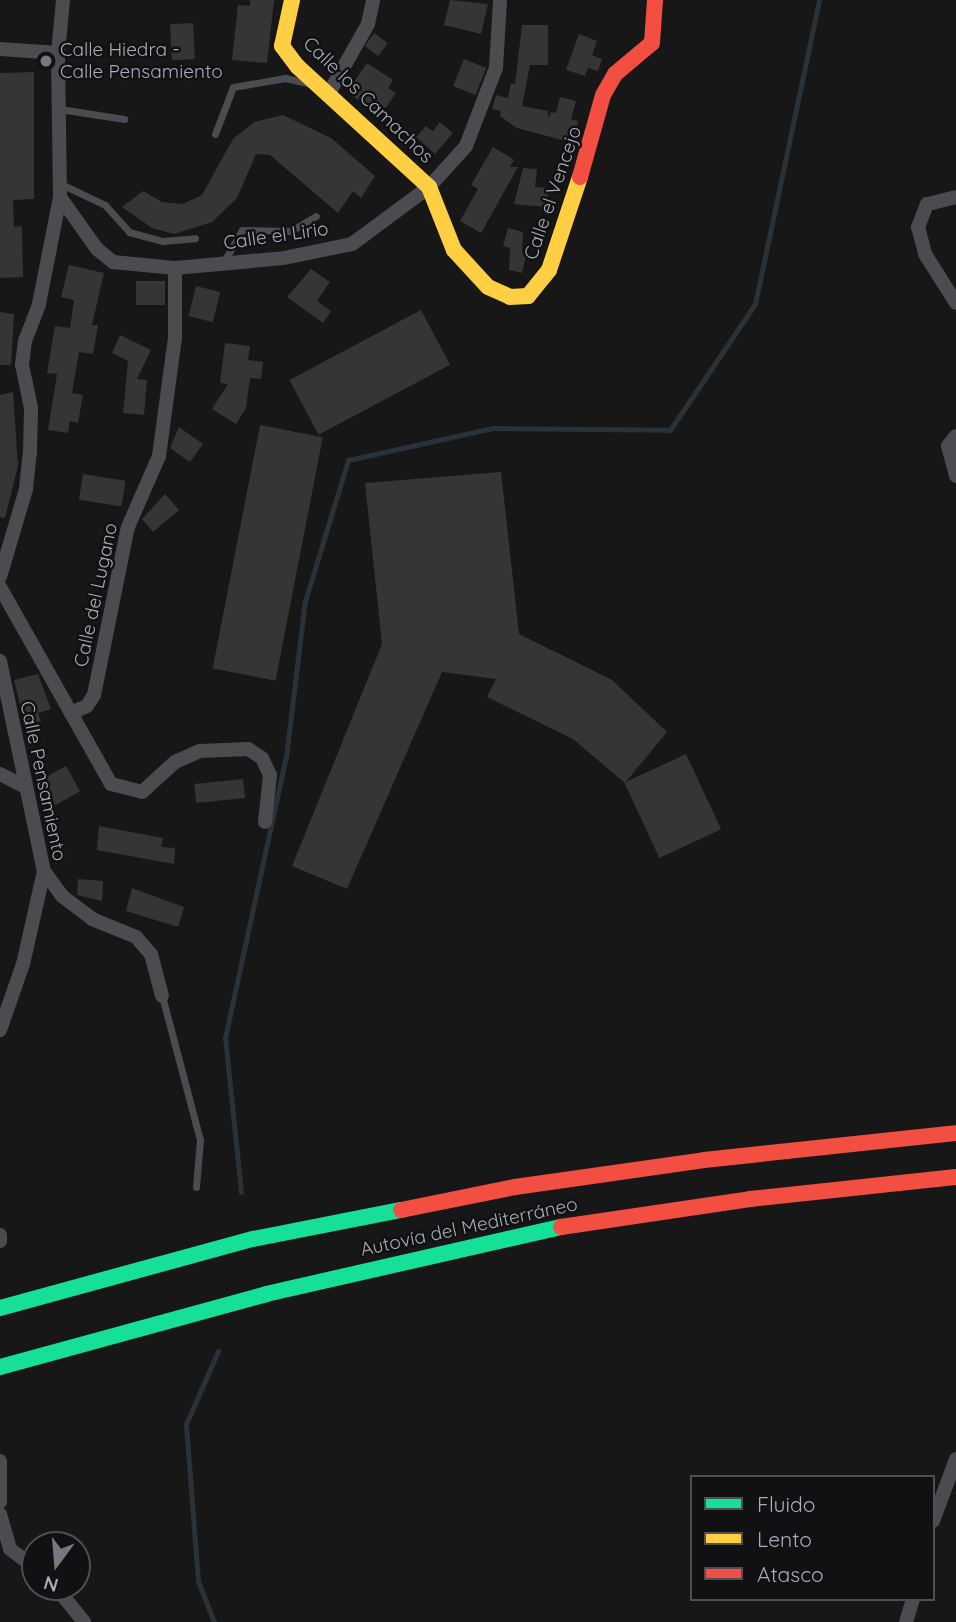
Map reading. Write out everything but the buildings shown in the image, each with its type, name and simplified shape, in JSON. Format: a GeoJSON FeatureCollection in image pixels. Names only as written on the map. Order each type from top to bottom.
{"type":"FeatureCollection","features":[{"type":"Feature","properties":{"kind":"main road","name":"Calle los Camachos"},"geometry":{"type":"LineString","coordinates":[[292,0],[282,46],[296,66],[429,187]]}},
{"type":"Feature","properties":{"kind":"main road","name":"Calle el Vencejo"},"geometry":{"type":"LineString","coordinates":[[429,187],[454,250],[488,287],[510,298],[527,296],[541,284],[589,158],[603,94],[615,74],[652,43],[654,0]]}},
{"type":"Feature","properties":{"kind":"main road","name":"Autovía del Mediterráneo"},"geometry":{"type":"LineString","coordinates":[[0,1308],[253,1239],[515,1187],[704,1160],[956,1133]]}},
{"type":"Feature","properties":{"kind":"main road","name":"Autovía del Mediterráneo"},"geometry":{"type":"LineString","coordinates":[[0,1367],[266,1294],[568,1225],[750,1199],[956,1177]]}},
{"type":"Feature","properties":{"kind":"street"},"geometry":{"type":"LineString","coordinates":[[0,577],[26,489],[31,408],[22,365],[25,341],[39,304],[60,190],[58,53],[63,0]]}},
{"type":"Feature","properties":{"kind":"street"},"geometry":{"type":"LineString","coordinates":[[324,89],[368,24],[373,0]]}},
{"type":"Feature","properties":{"kind":"street","name":"Calle el Lirio"},"geometry":{"type":"LineString","coordinates":[[60,190],[97,249],[113,262],[174,268],[284,258],[352,244],[429,187],[466,146],[487,101],[496,68],[500,0]]}},
{"type":"Feature","properties":{"kind":"street"},"geometry":{"type":"LineString","coordinates":[[0,49],[58,53]]}},
{"type":"Feature","properties":{"kind":"street"},"geometry":{"type":"LineString","coordinates":[[956,197],[927,204],[918,227],[925,254],[956,303]]}},
{"type":"Feature","properties":{"kind":"street","name":"Calle del Lugano"},"geometry":{"type":"LineString","coordinates":[[71,713],[87,706],[94,695],[125,539],[159,456],[175,338],[174,268]]}},
{"type":"Feature","properties":{"kind":"street"},"geometry":{"type":"LineString","coordinates":[[956,436],[948,446],[956,476]]}},
{"type":"Feature","properties":{"kind":"street"},"geometry":{"type":"LineString","coordinates":[[0,587],[111,784],[127,791],[142,792],[175,762],[200,751],[248,749],[262,758],[270,775],[265,822]]}},
{"type":"Feature","properties":{"kind":"street","name":"Calle Pensamiento"},"geometry":{"type":"LineString","coordinates":[[0,661],[24,787],[44,871],[23,964],[0,1030]]}},
{"type":"Feature","properties":{"kind":"street"},"geometry":{"type":"LineString","coordinates":[[0,774],[24,787]]}},
{"type":"Feature","properties":{"kind":"street"},"geometry":{"type":"LineString","coordinates":[[44,871],[62,896],[92,919],[136,937],[151,954],[162,996]]}},
{"type":"Feature","properties":{"kind":"street"},"geometry":{"type":"LineString","coordinates":[[0,1235],[0,1241]]}},
{"type":"Feature","properties":{"kind":"street"},"geometry":{"type":"LineString","coordinates":[[935,1516],[956,1459]]}},
{"type":"Feature","properties":{"kind":"street"},"geometry":{"type":"LineString","coordinates":[[0,1461],[0,1502]]}},
{"type":"Feature","properties":{"kind":"street"},"geometry":{"type":"LineString","coordinates":[[0,1514],[10,1549],[21,1557]]}},
{"type":"Feature","properties":{"kind":"street"},"geometry":{"type":"LineString","coordinates":[[67,1601],[84,1622]]}},
{"type":"Feature","properties":{"kind":"street"},"geometry":{"type":"LineString","coordinates":[[906,1622],[912,1601]]}},
{"type":"Feature","properties":{"kind":"lane"},"geometry":{"type":"LineString","coordinates":[[215,134],[233,87],[285,78],[324,89]]}},
{"type":"Feature","properties":{"kind":"lane"},"geometry":{"type":"LineString","coordinates":[[60,109],[124,119]]}},
{"type":"Feature","properties":{"kind":"lane"},"geometry":{"type":"LineString","coordinates":[[60,190],[105,205],[129,232],[163,241],[195,238]]}},
{"type":"Feature","properties":{"kind":"lane"},"geometry":{"type":"LineString","coordinates":[[222,264],[242,230],[291,231],[316,216]]}},
{"type":"Feature","properties":{"kind":"lane"},"geometry":{"type":"LineString","coordinates":[[162,996],[200,1140],[197,1187]]}},
{"type":"Feature","properties":{"kind":"waterway"},"geometry":{"type":"LineString","coordinates":[[241,1192],[225,1038],[286,757],[305,601],[348,460],[492,428],[670,430],[755,304],[819,0]]}},
{"type":"Feature","properties":{"kind":"waterway"},"geometry":{"type":"LineString","coordinates":[[214,1622],[198,1581],[186,1424],[218,1351]]}},
{"type":"Feature","properties":{"kind":"traffic: fast"},"geometry":{"type":"LineString","coordinates":[[0,1308],[253,1239],[401,1210]]}},
{"type":"Feature","properties":{"kind":"traffic: fast"},"geometry":{"type":"LineString","coordinates":[[0,1367],[266,1294],[561,1227]]}},
{"type":"Feature","properties":{"kind":"traffic: slow"},"geometry":{"type":"LineString","coordinates":[[292,0],[282,46],[297,66],[429,187],[454,250],[488,287],[510,297],[528,296],[549,270],[580,177]]}},
{"type":"Feature","properties":{"kind":"traffic: jam"},"geometry":{"type":"LineString","coordinates":[[580,177],[603,95],[615,74],[652,43],[655,0]]}},
{"type":"Feature","properties":{"kind":"traffic: jam"},"geometry":{"type":"LineString","coordinates":[[401,1210],[515,1187],[704,1160],[956,1133]]}},
{"type":"Feature","properties":{"kind":"traffic: jam"},"geometry":{"type":"LineString","coordinates":[[561,1227],[750,1199],[956,1177]]}},
{"type":"Feature","properties":{"kind":"place","name":"Calle Hiedra - Calle Pensamiento"},"geometry":{"type":"Point","coordinates":[46,61]}}]}
